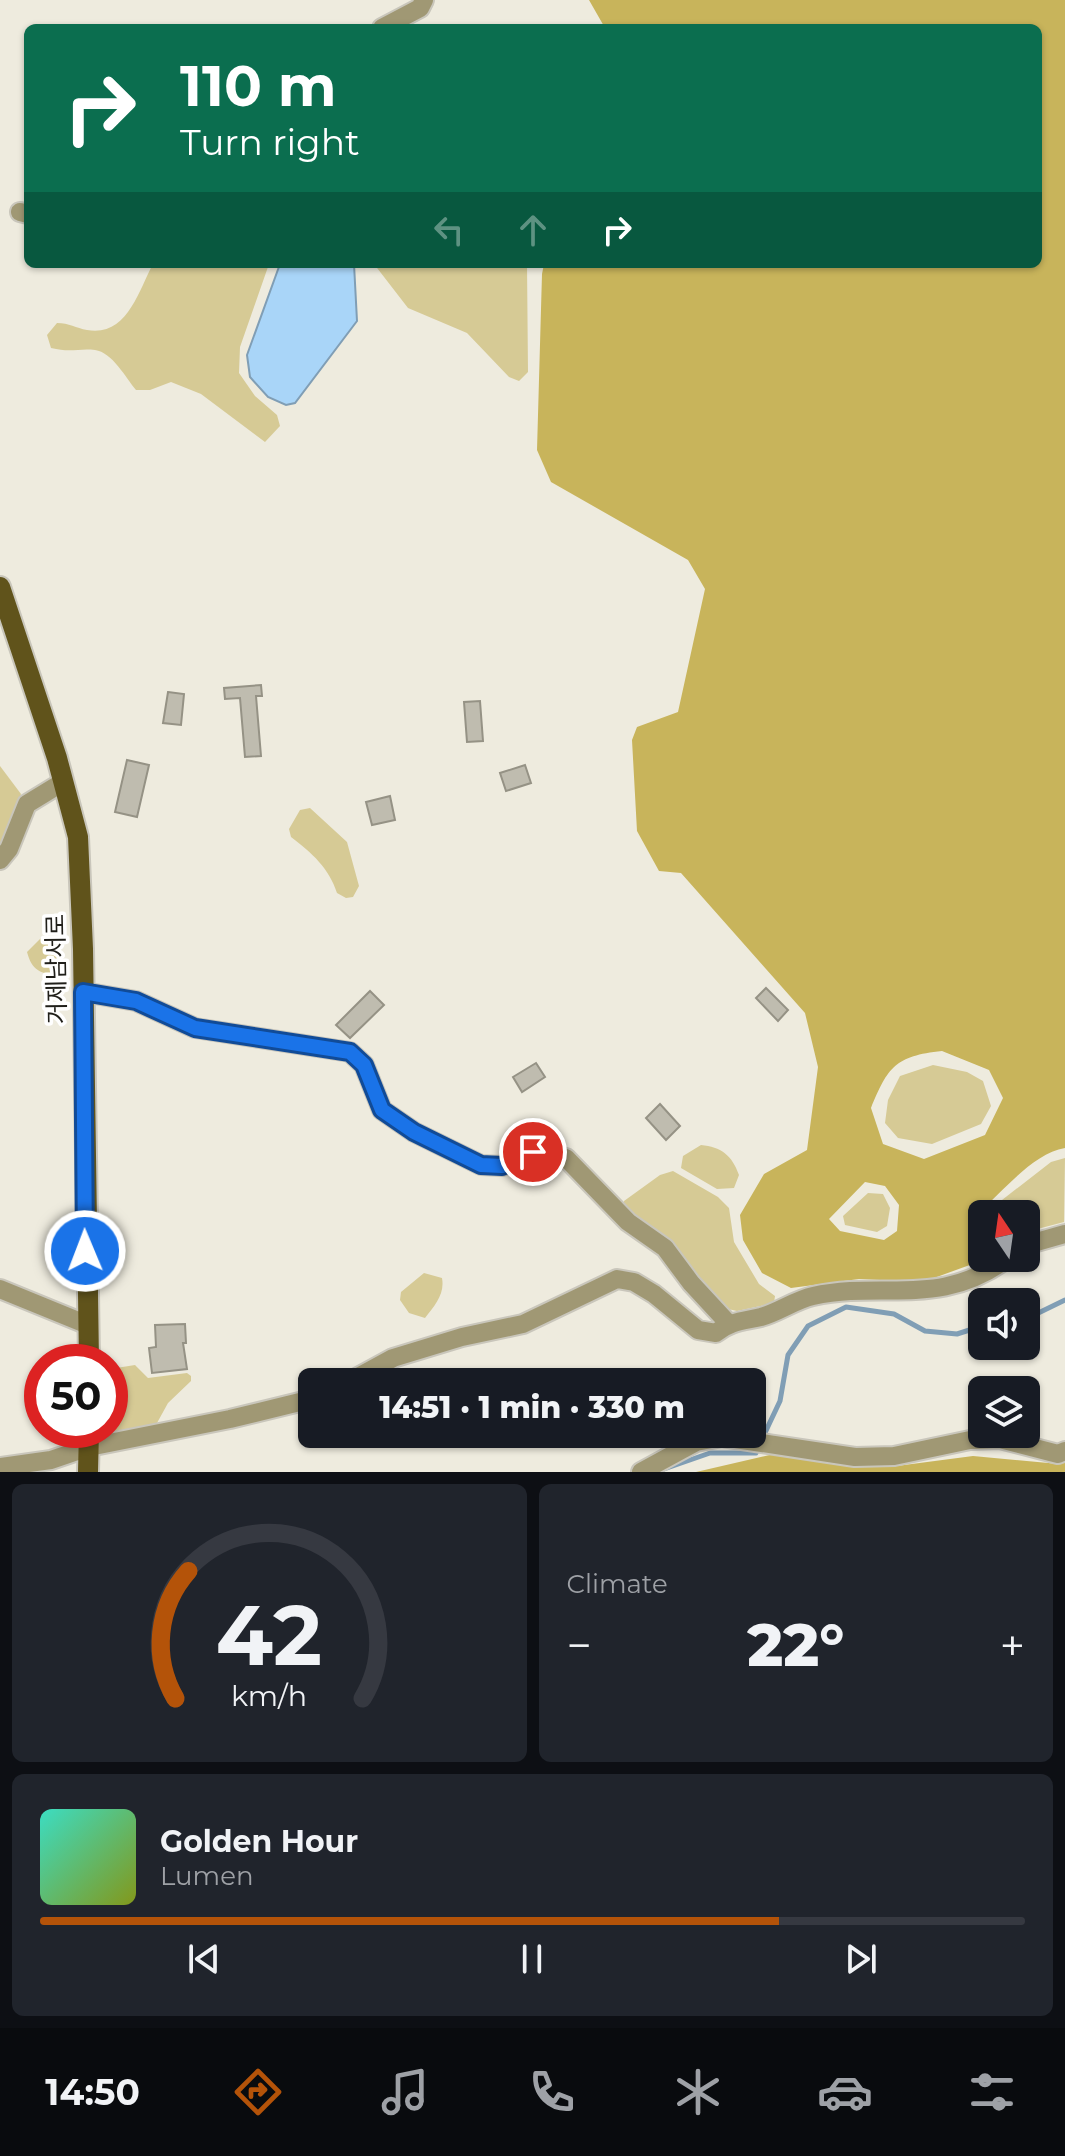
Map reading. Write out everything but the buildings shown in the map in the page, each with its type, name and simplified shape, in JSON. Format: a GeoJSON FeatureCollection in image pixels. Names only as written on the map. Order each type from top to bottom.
{"type":"FeatureCollection","features":[{"type":"Feature","properties":{"kind":"main road","name":"거제남서로"},"geometry":{"type":"LineString","coordinates":[[0,587],[78,837],[89,1344]]}},
{"type":"Feature","properties":{"kind":"main road"},"geometry":{"type":"LineString","coordinates":[[88,1472],[89,1448]]}},
{"type":"Feature","properties":{"kind":"lane"},"geometry":{"type":"LineString","coordinates":[[390,24],[420,8],[424,0]]}},
{"type":"Feature","properties":{"kind":"lane"},"geometry":{"type":"LineString","coordinates":[[0,860],[9,849],[27,804],[63,782]]}},
{"type":"Feature","properties":{"kind":"lane"},"geometry":{"type":"LineString","coordinates":[[83,992],[136,1001],[195,1028],[350,1052],[364,1065],[382,1110],[414,1132],[481,1165],[502,1166],[533,1152],[566,1158],[628,1222],[665,1248],[691,1283],[728,1323]]}},
{"type":"Feature","properties":{"kind":"lane"},"geometry":{"type":"LineString","coordinates":[[1040,1241],[1065,1234]]}},
{"type":"Feature","properties":{"kind":"lane"},"geometry":{"type":"LineString","coordinates":[[375,1368],[393,1358],[462,1337],[523,1324],[617,1279],[634,1282],[654,1294],[698,1330],[716,1333],[728,1323],[763,1316],[812,1296],[921,1292],[989,1272]]}},
{"type":"Feature","properties":{"kind":"lane"},"geometry":{"type":"LineString","coordinates":[[0,1289],[88,1325]]}},
{"type":"Feature","properties":{"kind":"lane"},"geometry":{"type":"LineString","coordinates":[[128,1432],[298,1402]]}},
{"type":"Feature","properties":{"kind":"lane"},"geometry":{"type":"LineString","coordinates":[[641,1472],[696,1442],[722,1437],[855,1457],[894,1456],[970,1440],[1000,1439],[1058,1454],[1065,1451]]}},
{"type":"Feature","properties":{"kind":"lane"},"geometry":{"type":"LineString","coordinates":[[0,1467],[51,1460],[73,1448]]}},
{"type":"Feature","properties":{"kind":"shaded area"},"geometry":{"type":"Polygon","coordinates":[[[589,0],[1065,0],[1065,1148],[1033,1163],[992,1200],[968,1200],[968,1266],[923,1282],[859,1279],[791,1288],[762,1273],[743,1240],[740,1215],[764,1174],[807,1150],[818,1067],[805,1013],[681,873],[659,871],[637,831],[632,740],[637,727],[678,712],[705,589],[688,560],[551,482],[537,450],[543,268],[1042,268],[1042,24],[603,24],[589,0]],[[942,1051],[913,1056],[895,1066],[883,1082],[871,1108],[883,1144],[924,1159],[985,1135],[1003,1098],[989,1070],[942,1051]],[[865,1182],[829,1219],[840,1231],[884,1240],[897,1231],[899,1205],[885,1186],[865,1182]]]}},
{"type":"Feature","properties":{"kind":"shaded area"},"geometry":{"type":"Polygon","coordinates":[[[151,268],[268,268],[240,347],[239,373],[255,396],[277,415],[280,426],[265,442],[201,394],[171,382],[150,390],[136,390],[113,360],[101,352],[51,348],[47,335],[57,323],[87,330],[112,327],[122,320],[151,268]]]}},
{"type":"Feature","properties":{"kind":"shaded area"},"geometry":{"type":"Polygon","coordinates":[[[377,268],[527,268],[528,372],[519,381],[509,377],[467,333],[408,308],[377,268]]]}},
{"type":"Feature","properties":{"kind":"shaded area"},"geometry":{"type":"Polygon","coordinates":[[[0,766],[21,794],[0,851],[0,766]]]}},
{"type":"Feature","properties":{"kind":"shaded area"},"geometry":{"type":"Polygon","coordinates":[[[310,808],[347,842],[359,886],[353,897],[346,898],[337,893],[319,862],[291,837],[289,829],[300,810],[310,808]]]}},
{"type":"Feature","properties":{"kind":"shaded area"},"geometry":{"type":"Polygon","coordinates":[[[57,922],[61,925],[62,971],[57,977],[38,970],[27,952],[57,922]]]}},
{"type":"Feature","properties":{"kind":"shaded area"},"geometry":{"type":"Polygon","coordinates":[[[933,1065],[967,1072],[983,1081],[991,1106],[981,1124],[932,1144],[898,1138],[885,1123],[888,1100],[900,1076],[933,1065]]]}},
{"type":"Feature","properties":{"kind":"shaded area"},"geometry":{"type":"Polygon","coordinates":[[[701,1145],[720,1150],[733,1162],[739,1175],[734,1188],[717,1189],[681,1168],[683,1156],[701,1145]]]}},
{"type":"Feature","properties":{"kind":"shaded area"},"geometry":{"type":"Polygon","coordinates":[[[1065,1158],[1064,1222],[1040,1228],[1040,1200],[1002,1200],[1051,1162],[1065,1158]]]}},
{"type":"Feature","properties":{"kind":"shaded area"},"geometry":{"type":"Polygon","coordinates":[[[673,1171],[718,1197],[729,1208],[734,1242],[759,1284],[775,1296],[774,1303],[737,1311],[728,1309],[700,1282],[671,1241],[624,1209],[624,1201],[660,1175],[673,1171]]]}},
{"type":"Feature","properties":{"kind":"shaded area"},"geometry":{"type":"Polygon","coordinates":[[[868,1193],[883,1194],[890,1208],[887,1226],[877,1232],[845,1225],[843,1216],[868,1193]]]}},
{"type":"Feature","properties":{"kind":"shaded area"},"geometry":{"type":"Polygon","coordinates":[[[424,1273],[442,1278],[443,1284],[438,1299],[425,1318],[409,1313],[400,1300],[401,1292],[424,1273]]]}},
{"type":"Feature","properties":{"kind":"shaded area"},"geometry":{"type":"Polygon","coordinates":[[[135,1365],[148,1378],[187,1373],[191,1381],[168,1403],[157,1423],[128,1429],[128,1366],[135,1365]]]}},
{"type":"Feature","properties":{"kind":"shaded area"},"geometry":{"type":"Polygon","coordinates":[[[774,1454],[889,1467],[973,1456],[1059,1464],[1065,1461],[1065,1472],[696,1472],[774,1454]]]}},
{"type":"Feature","properties":{"kind":"water"},"geometry":{"type":"Polygon","coordinates":[[[279,268],[354,268],[357,321],[295,403],[286,405],[268,397],[250,377],[247,355],[279,268]]]}},
{"type":"Feature","properties":{"kind":"waterway"},"geometry":{"type":"LineString","coordinates":[[1040,1312],[1065,1300]]}},
{"type":"Feature","properties":{"kind":"waterway"},"geometry":{"type":"LineString","coordinates":[[766,1431],[780,1401],[788,1355],[808,1326],[846,1307],[894,1314],[925,1331],[957,1334],[968,1330]]}},
{"type":"Feature","properties":{"kind":"waterway"},"geometry":{"type":"LineString","coordinates":[[664,1469],[710,1453],[756,1453],[758,1448]]}},
{"type":"Feature","properties":{"kind":"route"},"geometry":{"type":"LineString","coordinates":[[85,1251],[83,992],[136,1001],[195,1028],[350,1052],[364,1065],[382,1110],[414,1132],[481,1165],[502,1166],[533,1152]]}}]}
